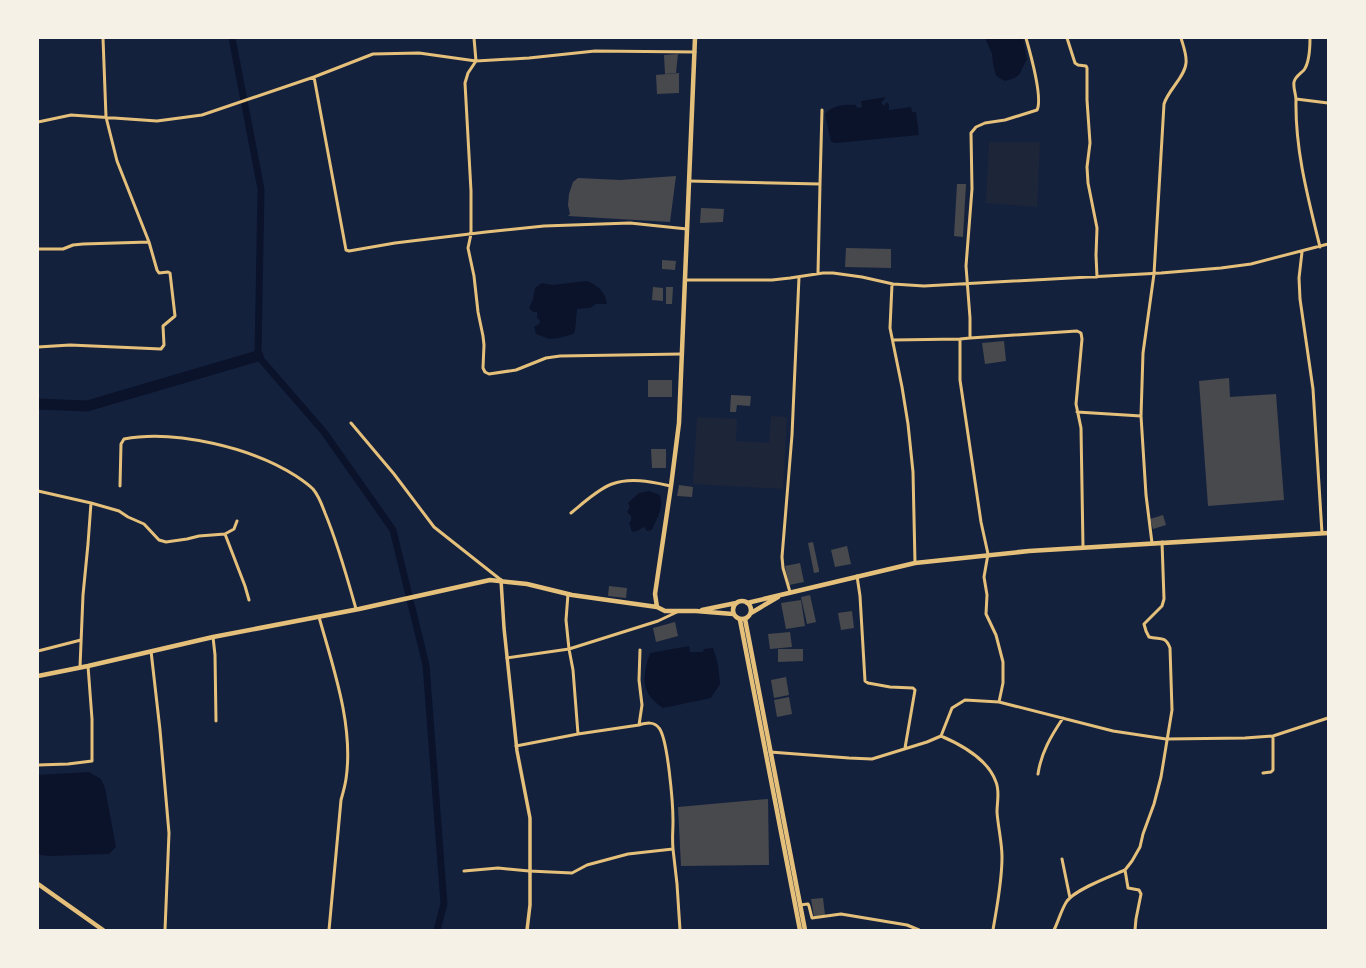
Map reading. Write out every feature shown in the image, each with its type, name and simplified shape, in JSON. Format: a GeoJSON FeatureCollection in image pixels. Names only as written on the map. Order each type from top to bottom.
{"type":"FeatureCollection","features":[{"type":"Feature","properties":{"kind":"main road"},"geometry":{"type":"LineString","coordinates":[[657,607],[655,594],[679,423],[695,38]]}},
{"type":"Feature","properties":{"kind":"main road"},"geometry":{"type":"LineString","coordinates":[[696,611],[740,601],[747,602],[789,593],[915,563],[988,554],[1082,547],[1328,533]]}},
{"type":"Feature","properties":{"kind":"main road"},"geometry":{"type":"LineString","coordinates":[[38,676],[151,652],[213,636],[357,609],[490,580],[527,584],[568,594],[657,607],[665,611],[696,611],[733,614]]}},
{"type":"Feature","properties":{"kind":"main road"},"geometry":{"type":"LineString","coordinates":[[736,603],[732,609],[733,614],[736,618],[743,620],[767,603],[789,593]]}},
{"type":"Feature","properties":{"kind":"main road"},"geometry":{"type":"LineString","coordinates":[[747,602],[751,608],[751,613]]}},
{"type":"Feature","properties":{"kind":"main road"},"geometry":{"type":"LineString","coordinates":[[743,620],[805,930]]}},
{"type":"Feature","properties":{"kind":"main road"},"geometry":{"type":"LineString","coordinates":[[743,620],[800,930]]}},
{"type":"Feature","properties":{"kind":"main road"},"geometry":{"type":"LineString","coordinates":[[38,884],[103,930]]}},
{"type":"Feature","properties":{"kind":"street"},"geometry":{"type":"LineString","coordinates":[[38,347],[70,345],[161,349],[164,345],[163,326],[175,316],[170,274],[168,272],[158,272],[149,242],[118,161],[106,117],[102,38]]}},
{"type":"Feature","properties":{"kind":"street"},"geometry":{"type":"LineString","coordinates":[[474,38],[476,61],[468,73],[465,83],[471,191],[471,234],[468,248],[474,276],[478,312],[483,336],[483,368],[485,372],[489,374],[516,370],[546,358],[560,356],[682,354]]}},
{"type":"Feature","properties":{"kind":"street"},"geometry":{"type":"LineString","coordinates":[[970,338],[966,266],[972,189],[971,133],[976,127],[985,123],[1005,120],[1035,111],[1039,106],[1036,79],[1026,38]]}},
{"type":"Feature","properties":{"kind":"street"},"geometry":{"type":"LineString","coordinates":[[1066,38],[1075,63],[1086,66],[1087,68],[1087,100],[1090,143],[1087,167],[1088,183],[1097,228],[1097,277]]}},
{"type":"Feature","properties":{"kind":"street"},"geometry":{"type":"LineString","coordinates":[[1152,543],[1146,495],[1141,416],[1143,353],[1154,274],[1164,104],[1168,93],[1184,69],[1186,62],[1181,38]]}},
{"type":"Feature","properties":{"kind":"street"},"geometry":{"type":"LineString","coordinates":[[1310,38],[1309,53],[1305,68],[1294,80],[1298,150],[1306,193],[1320,247]]}},
{"type":"Feature","properties":{"kind":"street"},"geometry":{"type":"LineString","coordinates":[[38,122],[71,115],[157,121],[202,114],[314,77],[366,56],[381,53],[419,53],[476,61],[529,58],[596,51],[695,52]]}},
{"type":"Feature","properties":{"kind":"street"},"geometry":{"type":"LineString","coordinates":[[314,77],[346,250],[349,251],[471,234],[544,226],[630,224],[686,229]]}},
{"type":"Feature","properties":{"kind":"street"},"geometry":{"type":"LineString","coordinates":[[1296,99],[1328,103]]}},
{"type":"Feature","properties":{"kind":"street"},"geometry":{"type":"LineString","coordinates":[[818,274],[822,110]]}},
{"type":"Feature","properties":{"kind":"street"},"geometry":{"type":"LineString","coordinates":[[689,181],[820,184]]}},
{"type":"Feature","properties":{"kind":"street"},"geometry":{"type":"LineString","coordinates":[[38,249],[62,249],[73,245],[82,244],[149,242]]}},
{"type":"Feature","properties":{"kind":"street"},"geometry":{"type":"LineString","coordinates":[[685,280],[772,280],[833,273],[845,274],[892,284],[924,286],[1154,274],[1251,264],[1302,252],[1328,244]]}},
{"type":"Feature","properties":{"kind":"street"},"geometry":{"type":"LineString","coordinates":[[1302,252],[1300,266],[1300,299],[1313,389],[1322,533]]}},
{"type":"Feature","properties":{"kind":"street"},"geometry":{"type":"LineString","coordinates":[[789,593],[782,557],[792,435],[799,277]]}},
{"type":"Feature","properties":{"kind":"street"},"geometry":{"type":"LineString","coordinates":[[892,284],[890,328],[904,401],[913,472],[915,563]]}},
{"type":"Feature","properties":{"kind":"street"},"geometry":{"type":"LineString","coordinates":[[893,340],[960,339],[1077,331],[1081,333],[1082,339],[1076,404],[1081,433],[1082,547]]}},
{"type":"Feature","properties":{"kind":"street"},"geometry":{"type":"LineString","coordinates":[[960,339],[960,380],[980,522],[988,554],[984,577],[987,595],[986,614],[996,635],[1003,662],[1003,682],[999,702]]}},
{"type":"Feature","properties":{"kind":"street"},"geometry":{"type":"LineString","coordinates":[[1078,412],[1141,416]]}},
{"type":"Feature","properties":{"kind":"street"},"geometry":{"type":"LineString","coordinates":[[351,423],[394,474],[431,524],[440,533],[501,580],[516,746],[530,818],[530,905],[528,930]]}},
{"type":"Feature","properties":{"kind":"street"},"geometry":{"type":"LineString","coordinates":[[120,486],[121,444],[124,439],[134,437],[144,436],[209,442],[267,460],[306,483],[318,497],[336,538],[357,609]]}},
{"type":"Feature","properties":{"kind":"street"},"geometry":{"type":"LineString","coordinates":[[571,513],[595,494],[612,484],[636,481],[654,482],[671,486]]}},
{"type":"Feature","properties":{"kind":"street"},"geometry":{"type":"LineString","coordinates":[[38,492],[91,502],[119,511],[144,524],[159,540],[166,542],[199,536],[225,534],[234,529],[237,521]]}},
{"type":"Feature","properties":{"kind":"street"},"geometry":{"type":"LineString","coordinates":[[80,667],[91,502]]}},
{"type":"Feature","properties":{"kind":"street"},"geometry":{"type":"LineString","coordinates":[[225,534],[249,600]]}},
{"type":"Feature","properties":{"kind":"street"},"geometry":{"type":"LineString","coordinates":[[1054,930],[1060,913],[1070,898],[1078,892],[1125,870],[1140,847],[1154,804],[1161,777],[1166,739],[1172,710],[1170,648],[1168,642],[1162,638],[1155,639],[1149,637],[1144,624],[1162,606],[1164,599],[1162,542]]}},
{"type":"Feature","properties":{"kind":"street"},"geometry":{"type":"LineString","coordinates":[[856,576],[860,596],[865,681],[868,683],[890,687],[912,688],[915,690],[905,748]]}},
{"type":"Feature","properties":{"kind":"street"},"geometry":{"type":"LineString","coordinates":[[568,594],[566,620],[573,670],[578,734]]}},
{"type":"Feature","properties":{"kind":"street"},"geometry":{"type":"LineString","coordinates":[[507,658],[569,649],[658,621],[677,612]]}},
{"type":"Feature","properties":{"kind":"street"},"geometry":{"type":"LineString","coordinates":[[319,616],[340,695],[348,753],[346,780],[341,800],[329,930]]}},
{"type":"Feature","properties":{"kind":"street"},"geometry":{"type":"LineString","coordinates":[[213,636],[216,663],[216,721]]}},
{"type":"Feature","properties":{"kind":"street"},"geometry":{"type":"LineString","coordinates":[[38,651],[81,640]]}},
{"type":"Feature","properties":{"kind":"street"},"geometry":{"type":"LineString","coordinates":[[639,725],[642,705],[639,680],[640,650]]}},
{"type":"Feature","properties":{"kind":"street"},"geometry":{"type":"LineString","coordinates":[[151,652],[160,730],[169,833],[166,930]]}},
{"type":"Feature","properties":{"kind":"street"},"geometry":{"type":"LineString","coordinates":[[38,765],[68,764],[92,761],[92,719],[88,666]]}},
{"type":"Feature","properties":{"kind":"street"},"geometry":{"type":"LineString","coordinates":[[770,752],[872,759],[927,742],[941,736],[952,708],[965,700],[999,702],[1113,731],[1166,739],[1245,738],[1272,736],[1328,718]]}},
{"type":"Feature","properties":{"kind":"street"},"geometry":{"type":"LineString","coordinates":[[1038,774],[1044,750],[1052,734],[1063,718]]}},
{"type":"Feature","properties":{"kind":"street"},"geometry":{"type":"LineString","coordinates":[[516,746],[648,723],[658,727],[663,736],[671,792],[673,849],[680,930]]}},
{"type":"Feature","properties":{"kind":"street"},"geometry":{"type":"LineString","coordinates":[[941,736],[965,747],[977,756],[990,769],[996,781],[999,793],[997,810],[1002,857],[1000,886],[993,930]]}},
{"type":"Feature","properties":{"kind":"street"},"geometry":{"type":"LineString","coordinates":[[1263,773],[1271,772],[1273,770],[1272,736]]}},
{"type":"Feature","properties":{"kind":"street"},"geometry":{"type":"LineString","coordinates":[[464,871],[498,868],[530,872],[572,873],[584,867],[628,854],[673,849]]}},
{"type":"Feature","properties":{"kind":"street"},"geometry":{"type":"LineString","coordinates":[[1062,859],[1070,898]]}},
{"type":"Feature","properties":{"kind":"street"},"geometry":{"type":"LineString","coordinates":[[1125,870],[1128,888],[1139,890],[1141,894],[1135,930]]}},
{"type":"Feature","properties":{"kind":"street"},"geometry":{"type":"LineString","coordinates":[[800,905],[808,904],[812,918],[841,914],[907,925],[918,930]]}},
{"type":"Feature","properties":{"kind":"shaded area"},"geometry":{"type":"Polygon","coordinates":[[[985,38],[1023,38],[1027,59],[1018,76],[1005,81],[996,76],[992,54],[985,38]]]}},
{"type":"Feature","properties":{"kind":"shaded area"},"geometry":{"type":"Polygon","coordinates":[[[886,97],[881,103],[885,106],[886,102],[889,104],[889,110],[911,107],[912,112],[916,112],[919,135],[836,143],[831,142],[825,114],[828,111],[843,105],[856,105],[857,108],[862,107],[861,101],[886,97]]]}},
{"type":"Feature","properties":{"kind":"shaded area"},"geometry":{"type":"Polygon","coordinates":[[[989,142],[1040,142],[1037,207],[986,203],[989,142]]]}},
{"type":"Feature","properties":{"kind":"shaded area"},"geometry":{"type":"Polygon","coordinates":[[[587,281],[603,293],[607,304],[596,304],[590,308],[577,309],[575,331],[573,334],[549,339],[536,334],[534,327],[539,324],[540,320],[537,318],[537,312],[533,312],[529,308],[533,299],[535,288],[542,283],[552,285],[587,281]]]}},
{"type":"Feature","properties":{"kind":"shaded area"},"geometry":{"type":"Polygon","coordinates":[[[771,416],[787,417],[783,489],[693,484],[697,417],[737,419],[736,441],[769,443],[771,416]]]}},
{"type":"Feature","properties":{"kind":"shaded area"},"geometry":{"type":"Polygon","coordinates":[[[649,491],[660,495],[661,509],[658,517],[652,530],[647,531],[644,527],[632,532],[629,522],[631,521],[631,516],[627,512],[630,507],[628,503],[639,493],[649,491]]]}},
{"type":"Feature","properties":{"kind":"shaded area"},"geometry":{"type":"Polygon","coordinates":[[[689,646],[690,652],[703,652],[704,649],[713,648],[718,664],[720,684],[711,698],[663,708],[650,696],[645,684],[645,670],[650,653],[689,646]]]}},
{"type":"Feature","properties":{"kind":"shaded area"},"geometry":{"type":"Polygon","coordinates":[[[89,772],[101,779],[105,788],[116,847],[109,854],[40,855],[38,850],[38,775],[89,772]]]}},
{"type":"Feature","properties":{"kind":"building"},"geometry":{"type":"Polygon","coordinates":[[[678,54],[676,73],[665,74],[664,55],[678,54]]]}},
{"type":"Feature","properties":{"kind":"building"},"geometry":{"type":"Polygon","coordinates":[[[679,73],[679,93],[657,94],[656,75],[679,73]]]}},
{"type":"Feature","properties":{"kind":"building"},"geometry":{"type":"Polygon","coordinates":[[[676,176],[670,222],[568,216],[570,214],[568,205],[569,194],[573,182],[578,178],[620,180],[676,176]]]}},
{"type":"Feature","properties":{"kind":"building"},"geometry":{"type":"Polygon","coordinates":[[[957,184],[966,184],[963,237],[954,236],[957,184]]]}},
{"type":"Feature","properties":{"kind":"building"},"geometry":{"type":"Polygon","coordinates":[[[701,208],[724,209],[723,222],[700,223],[701,208]]]}},
{"type":"Feature","properties":{"kind":"building"},"geometry":{"type":"Polygon","coordinates":[[[846,248],[891,249],[891,268],[845,267],[846,248]]]}},
{"type":"Feature","properties":{"kind":"building"},"geometry":{"type":"Polygon","coordinates":[[[662,260],[676,261],[675,270],[662,269],[662,260]]]}},
{"type":"Feature","properties":{"kind":"building"},"geometry":{"type":"Polygon","coordinates":[[[653,287],[663,288],[663,301],[652,300],[653,287]]]}},
{"type":"Feature","properties":{"kind":"building"},"geometry":{"type":"Polygon","coordinates":[[[666,287],[673,287],[672,304],[666,304],[666,287]]]}},
{"type":"Feature","properties":{"kind":"building"},"geometry":{"type":"Polygon","coordinates":[[[1004,341],[1006,361],[985,364],[982,343],[1004,341]]]}},
{"type":"Feature","properties":{"kind":"building"},"geometry":{"type":"Polygon","coordinates":[[[1229,378],[1230,397],[1276,394],[1284,500],[1208,506],[1199,381],[1229,378]]]}},
{"type":"Feature","properties":{"kind":"building"},"geometry":{"type":"Polygon","coordinates":[[[648,380],[672,380],[672,397],[648,397],[648,380]]]}},
{"type":"Feature","properties":{"kind":"building"},"geometry":{"type":"Polygon","coordinates":[[[731,395],[751,396],[750,406],[737,405],[736,412],[730,412],[731,395]]]}},
{"type":"Feature","properties":{"kind":"building"},"geometry":{"type":"Polygon","coordinates":[[[651,449],[666,449],[666,468],[652,468],[651,449]]]}},
{"type":"Feature","properties":{"kind":"building"},"geometry":{"type":"Polygon","coordinates":[[[679,485],[693,487],[692,497],[677,496],[679,485]]]}},
{"type":"Feature","properties":{"kind":"building"},"geometry":{"type":"Polygon","coordinates":[[[1163,515],[1166,525],[1153,529],[1150,519],[1163,515]]]}},
{"type":"Feature","properties":{"kind":"building"},"geometry":{"type":"Polygon","coordinates":[[[813,542],[819,570],[819,572],[814,573],[808,543],[813,542]]]}},
{"type":"Feature","properties":{"kind":"building"},"geometry":{"type":"Polygon","coordinates":[[[847,546],[851,564],[835,567],[831,550],[847,546]]]}},
{"type":"Feature","properties":{"kind":"building"},"geometry":{"type":"Polygon","coordinates":[[[800,563],[804,582],[789,585],[785,566],[800,563]]]}},
{"type":"Feature","properties":{"kind":"building"},"geometry":{"type":"Polygon","coordinates":[[[609,586],[627,588],[626,598],[608,596],[609,586]]]}},
{"type":"Feature","properties":{"kind":"building"},"geometry":{"type":"Polygon","coordinates":[[[810,595],[816,622],[807,624],[801,597],[810,595]]]}},
{"type":"Feature","properties":{"kind":"building"},"geometry":{"type":"Polygon","coordinates":[[[801,600],[805,626],[786,629],[781,603],[801,600]]]}},
{"type":"Feature","properties":{"kind":"building"},"geometry":{"type":"Polygon","coordinates":[[[852,611],[854,628],[841,630],[838,613],[852,611]]]}},
{"type":"Feature","properties":{"kind":"building"},"geometry":{"type":"Polygon","coordinates":[[[675,622],[678,636],[656,642],[653,628],[675,622]]]}},
{"type":"Feature","properties":{"kind":"building"},"geometry":{"type":"Polygon","coordinates":[[[790,632],[792,647],[770,649],[768,634],[790,632]]]}},
{"type":"Feature","properties":{"kind":"building"},"geometry":{"type":"Polygon","coordinates":[[[778,649],[803,649],[803,661],[778,662],[778,649]]]}},
{"type":"Feature","properties":{"kind":"building"},"geometry":{"type":"Polygon","coordinates":[[[786,677],[789,695],[774,698],[771,680],[786,677]]]}},
{"type":"Feature","properties":{"kind":"building"},"geometry":{"type":"Polygon","coordinates":[[[789,697],[792,714],[777,717],[774,700],[789,697]]]}},
{"type":"Feature","properties":{"kind":"building"},"geometry":{"type":"Polygon","coordinates":[[[768,799],[769,865],[681,866],[678,807],[768,799]]]}},
{"type":"Feature","properties":{"kind":"building"},"geometry":{"type":"Polygon","coordinates":[[[823,898],[825,915],[814,917],[811,899],[823,898]]]}},
{"type":"Feature","properties":{"kind":"waterway"},"geometry":{"type":"LineString","coordinates":[[232,38],[261,189],[258,356],[324,432],[393,530],[426,665],[444,904],[437,930]]}},
{"type":"Feature","properties":{"kind":"waterway"},"geometry":{"type":"LineString","coordinates":[[38,404],[87,406],[258,356]]}}]}
